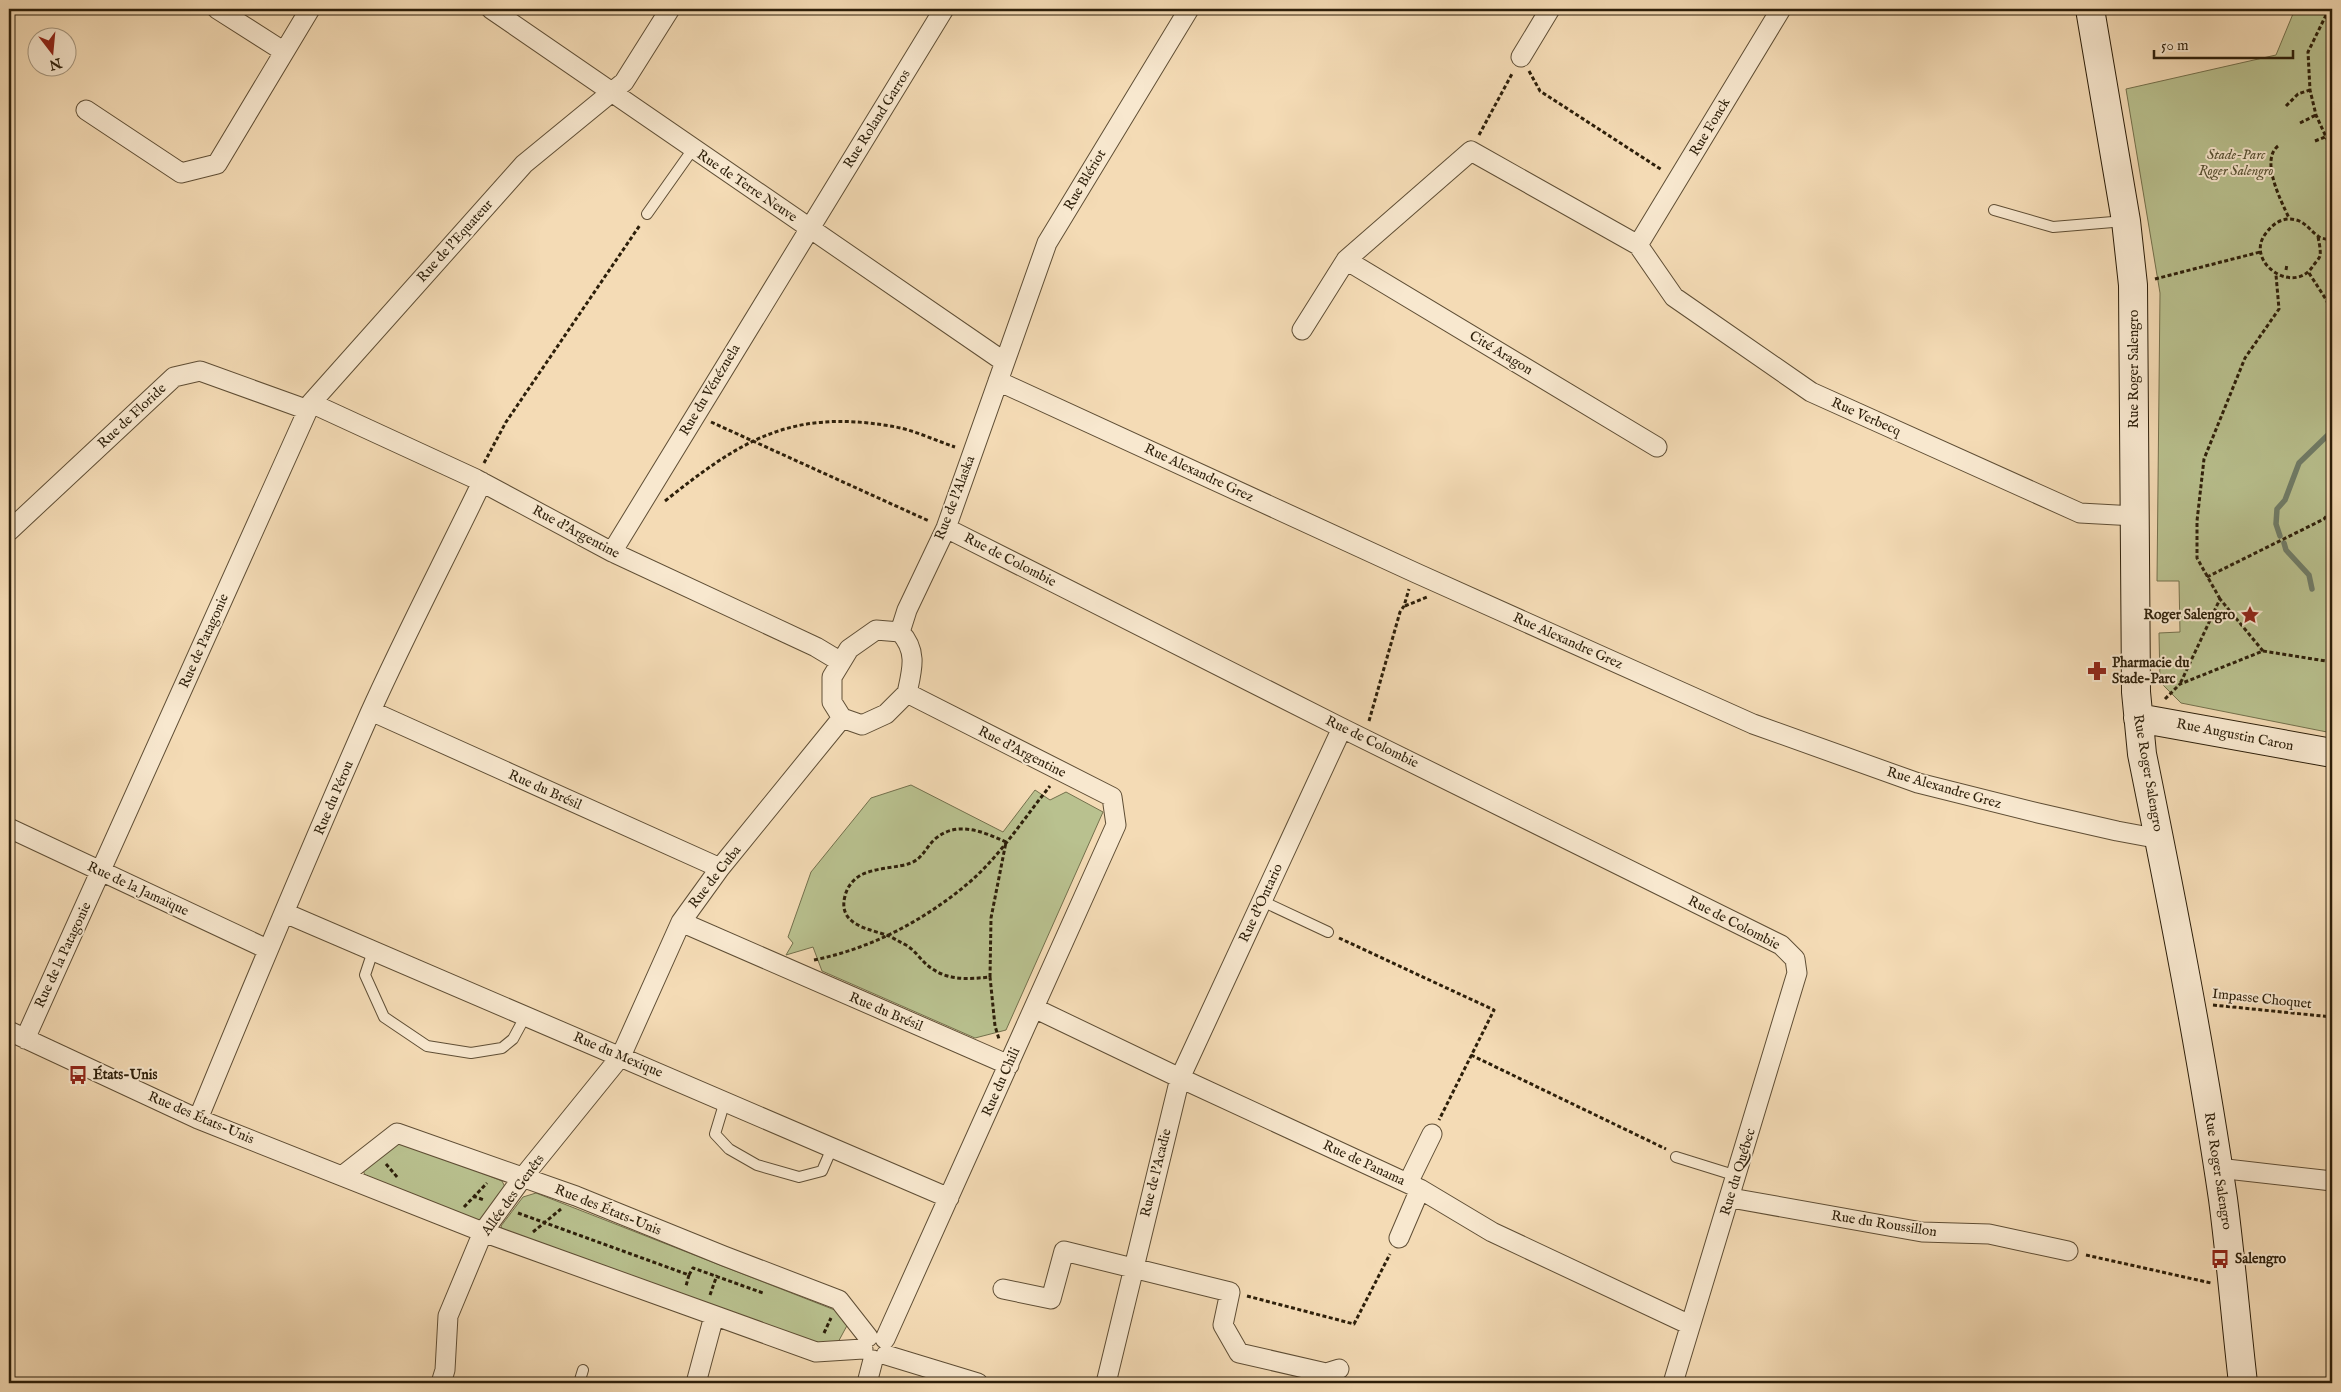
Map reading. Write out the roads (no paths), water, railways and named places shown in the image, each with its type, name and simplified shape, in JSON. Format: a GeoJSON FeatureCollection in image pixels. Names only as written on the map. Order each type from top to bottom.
{"type":"FeatureCollection","features":[{"type":"Feature","properties":{"kind":"main road","name":"Rue Roger Salengro"},"geometry":{"type":"LineString","coordinates":[[2090,9],[2126,221],[2133,285],[2136,692],[2150,720],[2142,754],[2160,839],[2218,1168],[2231,1259],[2232,1288],[2243,1383]]}},
{"type":"Feature","properties":{"kind":"main road","name":"Rue Augustin Caron"},"geometry":{"type":"LineString","coordinates":[[2150,720],[2332,753]]}},
{"type":"Feature","properties":{"kind":"street"},"geometry":{"type":"LineString","coordinates":[[217,9],[283,51]]}},
{"type":"Feature","properties":{"kind":"street"},"geometry":{"type":"LineString","coordinates":[[86,110],[182,173],[217,164],[283,51],[310,9]]}},
{"type":"Feature","properties":{"kind":"street","name":"Rue de Terre Neuve"},"geometry":{"type":"LineString","coordinates":[[491,9],[1003,362]]}},
{"type":"Feature","properties":{"kind":"street","name":"Rue de l'Equateur"},"geometry":{"type":"LineString","coordinates":[[310,406],[524,164],[624,82],[670,9]]}},
{"type":"Feature","properties":{"kind":"street","name":"Rue Roland Garros"},"geometry":{"type":"LineString","coordinates":[[809,229],[944,9]]}},
{"type":"Feature","properties":{"kind":"street","name":"Rue Blériot"},"geometry":{"type":"LineString","coordinates":[[1003,362],[1047,244],[1189,9]]}},
{"type":"Feature","properties":{"kind":"street"},"geometry":{"type":"LineString","coordinates":[[1521,57],[1550,9]]}},
{"type":"Feature","properties":{"kind":"street","name":"Rue Fonck"},"geometry":{"type":"LineString","coordinates":[[1638,245],[1781,9]]}},
{"type":"Feature","properties":{"kind":"street"},"geometry":{"type":"LineString","coordinates":[[1302,330],[1346,260],[1471,151],[1638,245]]}},
{"type":"Feature","properties":{"kind":"street","name":"Rue du Vénézuela"},"geometry":{"type":"LineString","coordinates":[[612,552],[809,229]]}},
{"type":"Feature","properties":{"kind":"street","name":"Rue Verbecq"},"geometry":{"type":"LineString","coordinates":[[1638,245],[1674,297],[1811,392],[2080,513],[2135,516]]}},
{"type":"Feature","properties":{"kind":"street","name":"Cité Aragon"},"geometry":{"type":"LineString","coordinates":[[1346,260],[1656,447]]}},
{"type":"Feature","properties":{"kind":"street","name":"Rue de l'Alaska"},"geometry":{"type":"LineString","coordinates":[[900,632],[907,610],[946,528],[1003,362]]}},
{"type":"Feature","properties":{"kind":"street","name":"Rue de Floride"},"geometry":{"type":"LineString","coordinates":[[9,531],[174,377],[200,372],[310,406]]}},
{"type":"Feature","properties":{"kind":"street","name":"Rue Alexandre Grez"},"geometry":{"type":"LineString","coordinates":[[998,381],[1416,573],[1753,724],[1918,783],[2064,819],[2160,839]]}},
{"type":"Feature","properties":{"kind":"street","name":"Rue d'Argentine"},"geometry":{"type":"LineString","coordinates":[[310,406],[479,480],[612,552],[816,647],[841,662]]}},
{"type":"Feature","properties":{"kind":"street","name":"Rue de Patagonie"},"geometry":{"type":"LineString","coordinates":[[101,872],[310,406]]}},
{"type":"Feature","properties":{"kind":"street","name":"Rue du Pérou"},"geometry":{"type":"LineString","coordinates":[[198,1118],[267,949],[285,913],[371,711],[479,480]]}},
{"type":"Feature","properties":{"kind":"street","name":"Rue de Colombie"},"geometry":{"type":"LineString","coordinates":[[946,528],[1342,728],[1781,945],[1795,959]]}},
{"type":"Feature","properties":{"kind":"street"},"geometry":{"type":"LineString","coordinates":[[876,630],[900,632],[909,642],[913,666],[907,693],[886,714],[862,725],[842,718],[832,702],[832,677],[841,662],[849,648],[876,630]]}},
{"type":"Feature","properties":{"kind":"street","name":"Rue d'Argentine"},"geometry":{"type":"LineString","coordinates":[[907,693],[1112,797],[1116,825]]}},
{"type":"Feature","properties":{"kind":"street","name":"Rue du Brésil"},"geometry":{"type":"LineString","coordinates":[[371,711],[720,868]]}},
{"type":"Feature","properties":{"kind":"street","name":"Rue de Cuba"},"geometry":{"type":"LineString","coordinates":[[621,1056],[680,922],[720,868],[842,718]]}},
{"type":"Feature","properties":{"kind":"street","name":"Rue d'Ontario"},"geometry":{"type":"LineString","coordinates":[[1180,1078],[1342,728]]}},
{"type":"Feature","properties":{"kind":"street","name":"Rue du Chili"},"geometry":{"type":"LineString","coordinates":[[866,1383],[875,1348],[949,1198],[1116,825]]}},
{"type":"Feature","properties":{"kind":"street","name":"Rue de la Jamaïque"},"geometry":{"type":"LineString","coordinates":[[9,828],[267,949]]}},
{"type":"Feature","properties":{"kind":"street","name":"Rue de la Patagonie"},"geometry":{"type":"LineString","coordinates":[[17,1035],[101,872]]}},
{"type":"Feature","properties":{"kind":"street","name":"Rue du Mexique"},"geometry":{"type":"LineString","coordinates":[[285,913],[949,1198]]}},
{"type":"Feature","properties":{"kind":"street","name":"Rue du Brésil"},"geometry":{"type":"LineString","coordinates":[[680,922],[1009,1065]]}},
{"type":"Feature","properties":{"kind":"street","name":"Rue du Québec"},"geometry":{"type":"LineString","coordinates":[[1673,1383],[1731,1198],[1797,973],[1795,959]]}},
{"type":"Feature","properties":{"kind":"street","name":"Rue de Panama"},"geometry":{"type":"LineString","coordinates":[[1034,1008],[1414,1186],[1492,1232],[1690,1325]]}},
{"type":"Feature","properties":{"kind":"street","name":"Rue des États-Unis"},"geometry":{"type":"LineString","coordinates":[[17,1035],[198,1118],[517,1245],[816,1352],[875,1348]]}},
{"type":"Feature","properties":{"kind":"street","name":"Allée des Genêts"},"geometry":{"type":"LineString","coordinates":[[441,1383],[445,1370],[448,1316],[483,1232],[523,1177],[621,1056]]}},
{"type":"Feature","properties":{"kind":"street","name":"Rue de l'Acadie"},"geometry":{"type":"LineString","coordinates":[[1106,1383],[1180,1078]]}},
{"type":"Feature","properties":{"kind":"street","name":"Rue des États-Unis"},"geometry":{"type":"LineString","coordinates":[[342,1176],[397,1133],[576,1196],[839,1300],[875,1348]]}},
{"type":"Feature","properties":{"kind":"street"},"geometry":{"type":"LineString","coordinates":[[1399,1238],[1432,1134]]}},
{"type":"Feature","properties":{"kind":"street"},"geometry":{"type":"LineString","coordinates":[[2218,1168],[2332,1181]]}},
{"type":"Feature","properties":{"kind":"street","name":"Rue du Roussillon"},"geometry":{"type":"LineString","coordinates":[[1731,1198],[1922,1232],[1990,1234],[2068,1251]]}},
{"type":"Feature","properties":{"kind":"street"},"geometry":{"type":"LineString","coordinates":[[1003,1289],[1051,1299],[1064,1252],[1133,1268],[1230,1292],[1223,1324],[1239,1353],[1326,1373],[1339,1369]]}},
{"type":"Feature","properties":{"kind":"street"},"geometry":{"type":"LineString","coordinates":[[696,1383],[709,1314]]}},
{"type":"Feature","properties":{"kind":"street"},"geometry":{"type":"LineString","coordinates":[[875,1348],[978,1383]]}},
{"type":"Feature","properties":{"kind":"lane"},"geometry":{"type":"LineString","coordinates":[[647,214],[693,149]]}},
{"type":"Feature","properties":{"kind":"lane"},"geometry":{"type":"LineString","coordinates":[[1994,210],[2053,227],[2126,221]]}},
{"type":"Feature","properties":{"kind":"lane"},"geometry":{"type":"LineString","coordinates":[[1262,901],[1328,932]]}},
{"type":"Feature","properties":{"kind":"lane"},"geometry":{"type":"LineString","coordinates":[[373,950],[365,975],[384,1018],[427,1046],[471,1053],[502,1048],[513,1039],[526,1016]]}},
{"type":"Feature","properties":{"kind":"lane"},"geometry":{"type":"LineString","coordinates":[[725,1102],[715,1134],[729,1149],[757,1165],[799,1177],[822,1171],[832,1148]]}},
{"type":"Feature","properties":{"kind":"lane"},"geometry":{"type":"LineString","coordinates":[[1676,1157],[1737,1176]]}},
{"type":"Feature","properties":{"kind":"lane"},"geometry":{"type":"LineString","coordinates":[[579,1383],[583,1370]]}},
{"type":"Feature","properties":{"kind":"waterway"},"geometry":{"type":"LineString","coordinates":[[2280,536],[2276,524],[2277,509],[2285,500],[2299,463],[2332,431]]}},
{"type":"Feature","properties":{"kind":"waterway"},"geometry":{"type":"LineString","coordinates":[[2284,543],[2286,550],[2309,575],[2312,589]]}},
{"type":"Feature","properties":{"kind":"place","name":"Roger Salengro"},"geometry":{"type":"Point","coordinates":[2250,615]}},
{"type":"Feature","properties":{"kind":"place","name":"Pharmacie du Stade-Parc"},"geometry":{"type":"Point","coordinates":[2097,671]}},
{"type":"Feature","properties":{"kind":"place","name":"États-Unis"},"geometry":{"type":"Point","coordinates":[78,1075]}},
{"type":"Feature","properties":{"kind":"place","name":"Salengro"},"geometry":{"type":"Point","coordinates":[2220,1259]}},
{"type":"Feature","properties":{"kind":"park label","name":"Stade-Parc Roger Salengro"},"geometry":{"type":"Point","coordinates":[2236,164]}}]}
